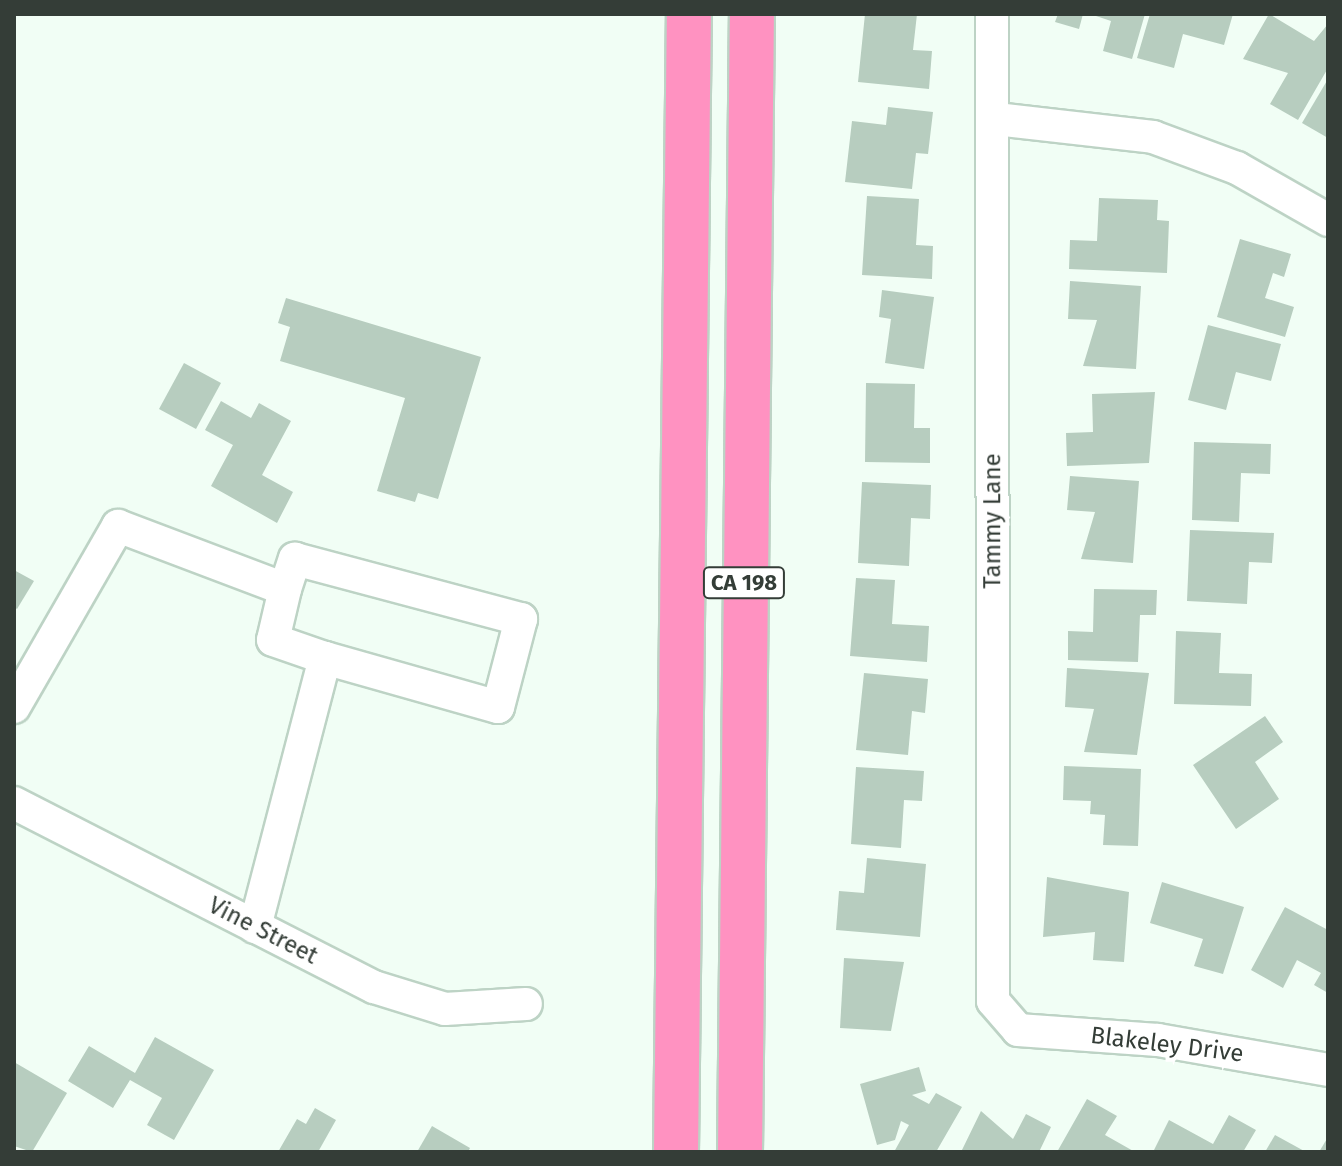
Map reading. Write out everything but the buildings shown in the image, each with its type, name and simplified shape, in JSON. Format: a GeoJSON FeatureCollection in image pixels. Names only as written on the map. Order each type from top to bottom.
{"type":"FeatureCollection","features":[{"type":"Feature","properties":{"kind":"highway","name":"CA 198"},"geometry":{"type":"LineString","coordinates":[[676,1152],[689,14]]}},
{"type":"Feature","properties":{"kind":"highway","name":"CA 198"},"geometry":{"type":"LineString","coordinates":[[740,1152],[752,14]]}},
{"type":"Feature","properties":{"kind":"street","name":"Tammy Lane"},"geometry":{"type":"LineString","coordinates":[[992,14],[996,119],[989,975],[1007,1023]]}},
{"type":"Feature","properties":{"kind":"street"},"geometry":{"type":"LineString","coordinates":[[996,119],[1153,137],[1237,168],[1328,220]]}},
{"type":"Feature","properties":{"kind":"street"},"geometry":{"type":"LineString","coordinates":[[14,707],[118,526],[285,589]]}},
{"type":"Feature","properties":{"kind":"street"},"geometry":{"type":"LineString","coordinates":[[295,559],[521,619],[498,707],[325,658],[273,640],[295,559]]}},
{"type":"Feature","properties":{"kind":"street"},"geometry":{"type":"LineString","coordinates":[[255,927],[325,658]]}},
{"type":"Feature","properties":{"kind":"street","name":"Vine Street"},"geometry":{"type":"LineString","coordinates":[[14,803],[374,987],[445,1009],[526,1004]]}},
{"type":"Feature","properties":{"kind":"street","name":"Blakeley Drive"},"geometry":{"type":"LineString","coordinates":[[1007,1023],[1328,1070]]}}]}
